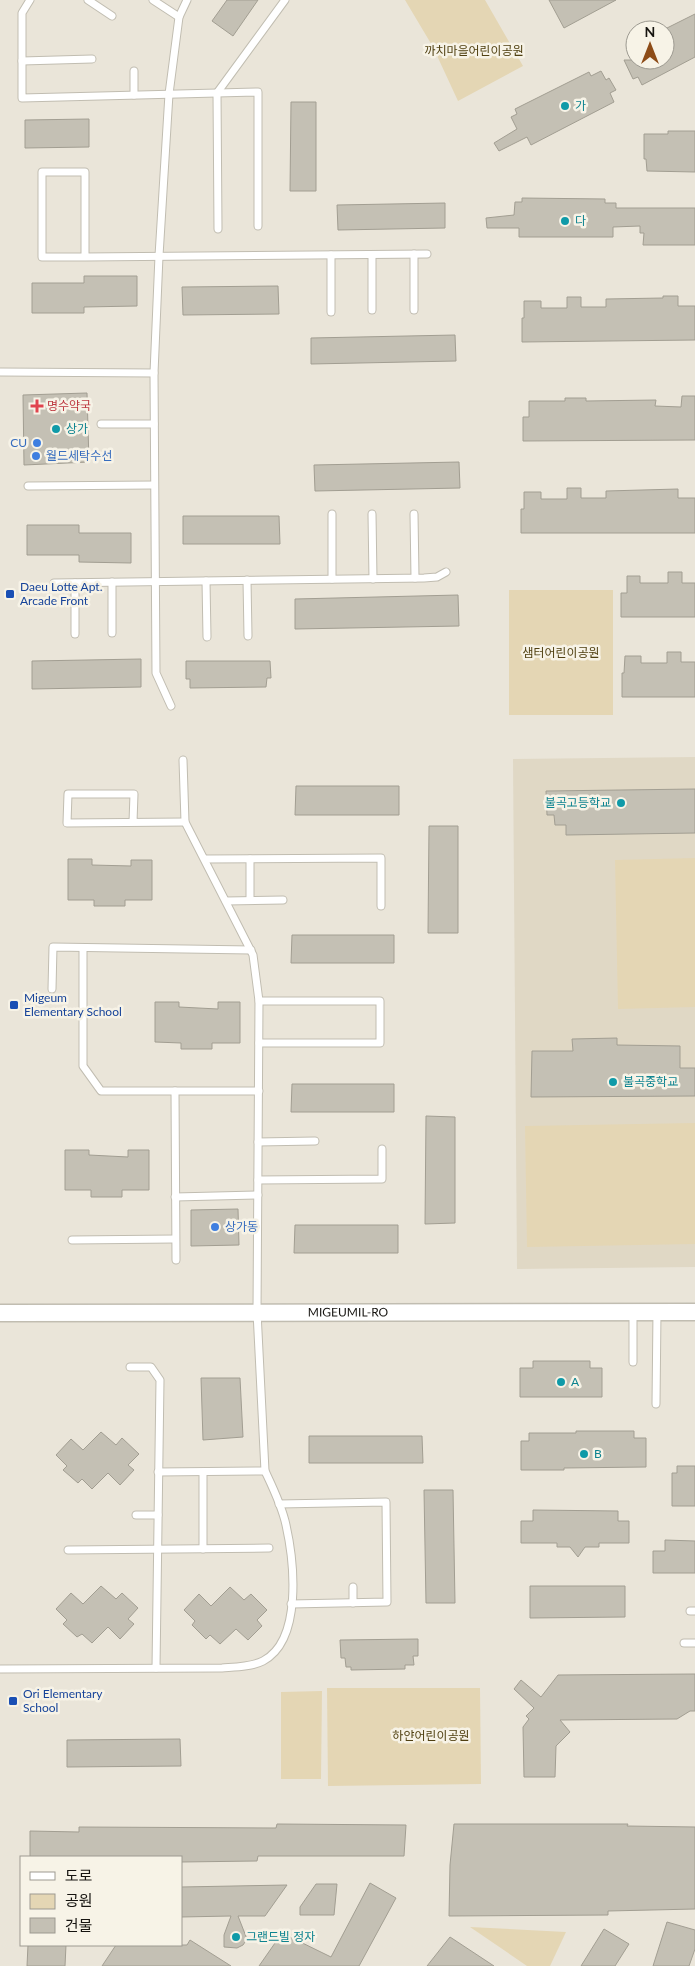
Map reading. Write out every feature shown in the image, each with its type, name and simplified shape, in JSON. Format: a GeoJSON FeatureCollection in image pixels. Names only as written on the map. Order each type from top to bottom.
{"type":"FeatureCollection","features":[{"type":"Feature","properties":{"kind":"street","name":"MIGEUMIL-RO"},"geometry":{"type":"LineString","coordinates":[[0,1313],[695,1312]]}},
{"type":"Feature","properties":{"kind":"lane"},"geometry":{"type":"LineString","coordinates":[[30,0],[22,13],[22,98],[258,92],[258,226]]}},
{"type":"Feature","properties":{"kind":"lane"},"geometry":{"type":"LineString","coordinates":[[88,0],[112,16]]}},
{"type":"Feature","properties":{"kind":"lane"},"geometry":{"type":"LineString","coordinates":[[153,0],[179,17]]}},
{"type":"Feature","properties":{"kind":"lane"},"geometry":{"type":"LineString","coordinates":[[171,706],[156,673],[154,373],[169,94],[179,17],[186,0]]}},
{"type":"Feature","properties":{"kind":"lane"},"geometry":{"type":"LineString","coordinates":[[218,228],[217,93],[285,0]]}},
{"type":"Feature","properties":{"kind":"lane"},"geometry":{"type":"LineString","coordinates":[[22,60],[92,59]]}},
{"type":"Feature","properties":{"kind":"lane"},"geometry":{"type":"LineString","coordinates":[[134,71],[134,95]]}},
{"type":"Feature","properties":{"kind":"lane"},"geometry":{"type":"LineString","coordinates":[[85,257],[85,172],[42,172],[42,257],[85,257],[159,256],[372,255],[427,254]]}},
{"type":"Feature","properties":{"kind":"lane"},"geometry":{"type":"LineString","coordinates":[[414,254],[414,310]]}},
{"type":"Feature","properties":{"kind":"lane"},"geometry":{"type":"LineString","coordinates":[[331,255],[331,312]]}},
{"type":"Feature","properties":{"kind":"lane"},"geometry":{"type":"LineString","coordinates":[[372,255],[372,310]]}},
{"type":"Feature","properties":{"kind":"lane"},"geometry":{"type":"LineString","coordinates":[[0,372],[154,373]]}},
{"type":"Feature","properties":{"kind":"lane"},"geometry":{"type":"LineString","coordinates":[[101,424],[154,424]]}},
{"type":"Feature","properties":{"kind":"lane"},"geometry":{"type":"LineString","coordinates":[[28,486],[154,485]]}},
{"type":"Feature","properties":{"kind":"lane"},"geometry":{"type":"LineString","coordinates":[[332,514],[332,580]]}},
{"type":"Feature","properties":{"kind":"lane"},"geometry":{"type":"LineString","coordinates":[[372,514],[373,579]]}},
{"type":"Feature","properties":{"kind":"lane"},"geometry":{"type":"LineString","coordinates":[[414,514],[415,578]]}},
{"type":"Feature","properties":{"kind":"lane"},"geometry":{"type":"LineString","coordinates":[[54,583],[415,578],[438,577],[446,572]]}},
{"type":"Feature","properties":{"kind":"lane"},"geometry":{"type":"LineString","coordinates":[[247,580],[248,636]]}},
{"type":"Feature","properties":{"kind":"lane"},"geometry":{"type":"LineString","coordinates":[[206,581],[207,637]]}},
{"type":"Feature","properties":{"kind":"lane"},"geometry":{"type":"LineString","coordinates":[[112,582],[112,633]]}},
{"type":"Feature","properties":{"kind":"lane"},"geometry":{"type":"LineString","coordinates":[[76,583],[76,634]]}},
{"type":"Feature","properties":{"kind":"lane"},"geometry":{"type":"LineString","coordinates":[[0,1669],[222,1668],[262,1661],[276,1649],[286,1635],[291,1617],[291,1557],[286,1524],[265,1472],[257,1312],[260,1001],[254,954],[185,822],[183,760]]}},
{"type":"Feature","properties":{"kind":"lane"},"geometry":{"type":"LineString","coordinates":[[133,822],[134,794],[68,794],[67,823],[185,822]]}},
{"type":"Feature","properties":{"kind":"lane"},"geometry":{"type":"LineString","coordinates":[[205,859],[381,858],[381,906]]}},
{"type":"Feature","properties":{"kind":"lane"},"geometry":{"type":"LineString","coordinates":[[250,859],[250,900]]}},
{"type":"Feature","properties":{"kind":"lane"},"geometry":{"type":"LineString","coordinates":[[226,901],[283,900]]}},
{"type":"Feature","properties":{"kind":"lane"},"geometry":{"type":"LineString","coordinates":[[52,989],[53,947],[251,950]]}},
{"type":"Feature","properties":{"kind":"lane"},"geometry":{"type":"LineString","coordinates":[[84,948],[83,1066],[101,1091],[259,1090]]}},
{"type":"Feature","properties":{"kind":"lane"},"geometry":{"type":"LineString","coordinates":[[259,1043],[380,1043],[380,1001],[260,1001]]}},
{"type":"Feature","properties":{"kind":"lane"},"geometry":{"type":"LineString","coordinates":[[175,1091],[176,1260]]}},
{"type":"Feature","properties":{"kind":"lane"},"geometry":{"type":"LineString","coordinates":[[258,1142],[315,1141]]}},
{"type":"Feature","properties":{"kind":"lane"},"geometry":{"type":"LineString","coordinates":[[258,1180],[382,1179],[382,1149]]}},
{"type":"Feature","properties":{"kind":"lane"},"geometry":{"type":"LineString","coordinates":[[176,1197],[258,1195]]}},
{"type":"Feature","properties":{"kind":"lane"},"geometry":{"type":"LineString","coordinates":[[72,1240],[176,1239]]}},
{"type":"Feature","properties":{"kind":"lane"},"geometry":{"type":"LineString","coordinates":[[633,1312],[633,1362]]}},
{"type":"Feature","properties":{"kind":"lane"},"geometry":{"type":"LineString","coordinates":[[656,1404],[657,1312]]}},
{"type":"Feature","properties":{"kind":"lane"},"geometry":{"type":"LineString","coordinates":[[130,1367],[151,1367],[160,1380],[156,1668]]}},
{"type":"Feature","properties":{"kind":"lane"},"geometry":{"type":"LineString","coordinates":[[158,1472],[265,1472]]}},
{"type":"Feature","properties":{"kind":"lane"},"geometry":{"type":"LineString","coordinates":[[203,1472],[203,1549]]}},
{"type":"Feature","properties":{"kind":"lane"},"geometry":{"type":"LineString","coordinates":[[279,1504],[386,1502],[387,1602],[291,1604]]}},
{"type":"Feature","properties":{"kind":"lane"},"geometry":{"type":"LineString","coordinates":[[136,1515],[158,1515]]}},
{"type":"Feature","properties":{"kind":"lane"},"geometry":{"type":"LineString","coordinates":[[68,1550],[269,1548]]}},
{"type":"Feature","properties":{"kind":"lane"},"geometry":{"type":"LineString","coordinates":[[353,1587],[353,1602]]}},
{"type":"Feature","properties":{"kind":"lane"},"geometry":{"type":"LineString","coordinates":[[684,1643],[695,1643]]}},
{"type":"Feature","properties":{"kind":"shaded area"},"geometry":{"type":"Polygon","coordinates":[[[695,757],[695,1267],[517,1269],[513,759],[695,757]]]}},
{"type":"Feature","properties":{"kind":"green space","name":"까치마을어린이공원"},"geometry":{"type":"Polygon","coordinates":[[[405,0],[485,0],[523,66],[458,101],[433,47],[405,0]]]}},
{"type":"Feature","properties":{"kind":"green space","name":"샘터어린이공원"},"geometry":{"type":"Polygon","coordinates":[[[509,590],[613,590],[613,715],[509,715],[509,590]]]}},
{"type":"Feature","properties":{"kind":"green space"},"geometry":{"type":"Polygon","coordinates":[[[695,858],[695,1007],[618,1009],[615,860],[695,858]]]}},
{"type":"Feature","properties":{"kind":"green space"},"geometry":{"type":"Polygon","coordinates":[[[695,1123],[695,1244],[527,1247],[525,1126],[695,1123]]]}},
{"type":"Feature","properties":{"kind":"green space","name":"하얀어린이공원"},"geometry":{"type":"Polygon","coordinates":[[[327,1688],[480,1688],[481,1784],[328,1786],[327,1688]]]}},
{"type":"Feature","properties":{"kind":"green space"},"geometry":{"type":"Polygon","coordinates":[[[322,1691],[321,1779],[281,1779],[281,1692],[322,1691]]]}},
{"type":"Feature","properties":{"kind":"green space"},"geometry":{"type":"Polygon","coordinates":[[[470,1927],[566,1932],[550,1966],[527,1966],[470,1927]]]}},
{"type":"Feature","properties":{"kind":"building"},"geometry":{"type":"Polygon","coordinates":[[[227,0],[258,0],[233,36],[212,21],[227,0]]]}},
{"type":"Feature","properties":{"kind":"building"},"geometry":{"type":"Polygon","coordinates":[[[549,0],[616,0],[564,28],[549,0]]]}},
{"type":"Feature","properties":{"kind":"building"},"geometry":{"type":"Polygon","coordinates":[[[695,14],[695,57],[675,68],[675,24],[695,14]]]}},
{"type":"Feature","properties":{"kind":"building"},"geometry":{"type":"Polygon","coordinates":[[[629,70],[670,70],[642,85],[638,77],[633,79],[629,70]]]}},
{"type":"Feature","properties":{"kind":"building","name":"가"},"geometry":{"type":"Polygon","coordinates":[[[601,71],[606,80],[609,78],[616,90],[610,93],[614,102],[531,145],[527,137],[499,151],[494,143],[517,129],[511,117],[517,114],[515,109],[589,72],[591,76],[601,71]]]}},
{"type":"Feature","properties":{"kind":"building"},"geometry":{"type":"Polygon","coordinates":[[[291,102],[316,102],[316,191],[290,191],[291,102]]]}},
{"type":"Feature","properties":{"kind":"building"},"geometry":{"type":"Polygon","coordinates":[[[89,119],[89,147],[25,148],[25,120],[89,119]]]}},
{"type":"Feature","properties":{"kind":"building"},"geometry":{"type":"Polygon","coordinates":[[[668,131],[695,131],[695,172],[647,171],[646,159],[644,159],[644,134],[668,134],[668,131]]]}},
{"type":"Feature","properties":{"kind":"building"},"geometry":{"type":"Polygon","coordinates":[[[522,198],[605,199],[605,203],[616,203],[616,208],[695,208],[695,245],[643,245],[644,233],[640,233],[640,226],[613,227],[613,237],[519,237],[519,228],[487,228],[486,218],[514,215],[515,202],[522,202],[522,198]]]}},
{"type":"Feature","properties":{"kind":"building"},"geometry":{"type":"Polygon","coordinates":[[[445,203],[445,228],[338,230],[337,205],[445,203]]]}},
{"type":"Feature","properties":{"kind":"building"},"geometry":{"type":"Polygon","coordinates":[[[84,276],[137,276],[137,306],[84,307],[84,313],[32,313],[32,283],[84,283],[84,276]]]}},
{"type":"Feature","properties":{"kind":"building"},"geometry":{"type":"Polygon","coordinates":[[[278,286],[279,314],[183,315],[182,287],[278,286]]]}},
{"type":"Feature","properties":{"kind":"building"},"geometry":{"type":"Polygon","coordinates":[[[663,296],[678,296],[678,306],[695,306],[695,340],[522,342],[524,301],[541,301],[541,308],[567,308],[567,297],[581,297],[581,307],[606,307],[606,299],[663,298],[663,296]]]}},
{"type":"Feature","properties":{"kind":"building"},"geometry":{"type":"Polygon","coordinates":[[[455,335],[456,361],[311,364],[311,338],[455,335]]]}},
{"type":"Feature","properties":{"kind":"building","name":"상가"},"geometry":{"type":"Polygon","coordinates":[[[87,393],[89,462],[24,465],[23,395],[87,393]]]}},
{"type":"Feature","properties":{"kind":"building"},"geometry":{"type":"Polygon","coordinates":[[[682,396],[695,396],[695,440],[523,441],[523,417],[529,417],[529,401],[565,401],[565,398],[586,398],[586,401],[656,400],[655,406],[681,407],[682,396]]]}},
{"type":"Feature","properties":{"kind":"building"},"geometry":{"type":"Polygon","coordinates":[[[459,462],[460,488],[315,491],[314,465],[459,462]]]}},
{"type":"Feature","properties":{"kind":"building"},"geometry":{"type":"Polygon","coordinates":[[[567,488],[581,488],[581,498],[606,498],[606,491],[678,489],[678,498],[695,498],[695,533],[521,533],[521,509],[524,509],[524,492],[541,492],[541,499],[567,499],[567,488]]]}},
{"type":"Feature","properties":{"kind":"building"},"geometry":{"type":"Polygon","coordinates":[[[183,516],[279,516],[280,544],[183,544],[183,516]]]}},
{"type":"Feature","properties":{"kind":"building"},"geometry":{"type":"Polygon","coordinates":[[[27,525],[79,525],[79,533],[131,533],[131,563],[79,562],[79,555],[27,555],[27,525]]]}},
{"type":"Feature","properties":{"kind":"building"},"geometry":{"type":"Polygon","coordinates":[[[668,572],[682,572],[682,583],[695,583],[695,617],[621,617],[621,593],[627,593],[627,576],[640,576],[640,583],[668,583],[668,572]]]}},
{"type":"Feature","properties":{"kind":"building"},"geometry":{"type":"Polygon","coordinates":[[[458,595],[459,626],[295,629],[295,599],[458,595]]]}},
{"type":"Feature","properties":{"kind":"building"},"geometry":{"type":"Polygon","coordinates":[[[667,652],[681,652],[681,662],[695,662],[695,697],[622,697],[622,673],[624,673],[625,656],[641,656],[641,663],[667,663],[667,652]]]}},
{"type":"Feature","properties":{"kind":"building"},"geometry":{"type":"Polygon","coordinates":[[[141,659],[141,687],[32,689],[32,661],[141,659]]]}},
{"type":"Feature","properties":{"kind":"building"},"geometry":{"type":"Polygon","coordinates":[[[186,661],[270,661],[271,678],[267,678],[266,687],[190,688],[190,679],[186,679],[186,661]]]}},
{"type":"Feature","properties":{"kind":"building"},"geometry":{"type":"Polygon","coordinates":[[[296,786],[399,786],[399,815],[295,815],[296,786]]]}},
{"type":"Feature","properties":{"kind":"building","name":"불곡고등학교"},"geometry":{"type":"Polygon","coordinates":[[[695,789],[695,833],[566,835],[566,825],[555,825],[554,815],[547,815],[546,791],[695,789]]]}},
{"type":"Feature","properties":{"kind":"building"},"geometry":{"type":"Polygon","coordinates":[[[429,826],[458,826],[458,933],[428,933],[429,826]]]}},
{"type":"Feature","properties":{"kind":"building"},"geometry":{"type":"Polygon","coordinates":[[[68,859],[92,859],[92,865],[131,866],[131,860],[152,860],[152,900],[125,900],[125,906],[94,906],[94,900],[68,900],[68,859]]]}},
{"type":"Feature","properties":{"kind":"building"},"geometry":{"type":"Polygon","coordinates":[[[292,935],[394,935],[394,963],[291,963],[292,935]]]}},
{"type":"Feature","properties":{"kind":"building"},"geometry":{"type":"Polygon","coordinates":[[[155,1002],[179,1002],[179,1007],[218,1009],[218,1002],[240,1002],[240,1043],[212,1043],[212,1049],[181,1049],[181,1043],[155,1042],[155,1002]]]}},
{"type":"Feature","properties":{"kind":"building","name":"불곡중학교"},"geometry":{"type":"Polygon","coordinates":[[[617,1038],[617,1045],[680,1046],[680,1068],[695,1068],[695,1096],[531,1097],[532,1051],[573,1051],[572,1039],[617,1038]]]}},
{"type":"Feature","properties":{"kind":"building"},"geometry":{"type":"Polygon","coordinates":[[[292,1084],[394,1084],[394,1112],[291,1112],[292,1084]]]}},
{"type":"Feature","properties":{"kind":"building"},"geometry":{"type":"Polygon","coordinates":[[[426,1116],[455,1117],[455,1223],[425,1224],[426,1116]]]}},
{"type":"Feature","properties":{"kind":"building"},"geometry":{"type":"Polygon","coordinates":[[[65,1150],[89,1150],[89,1155],[128,1157],[128,1150],[149,1150],[149,1190],[122,1190],[122,1197],[91,1197],[91,1190],[65,1190],[65,1150]]]}},
{"type":"Feature","properties":{"kind":"building","name":"상가동"},"geometry":{"type":"Polygon","coordinates":[[[238,1209],[239,1245],[191,1246],[191,1210],[238,1209]]]}},
{"type":"Feature","properties":{"kind":"building"},"geometry":{"type":"Polygon","coordinates":[[[295,1225],[398,1225],[398,1253],[294,1253],[295,1225]]]}},
{"type":"Feature","properties":{"kind":"building","name":"A"},"geometry":{"type":"Polygon","coordinates":[[[533,1361],[590,1361],[590,1368],[602,1368],[602,1397],[520,1397],[520,1368],[533,1368],[533,1361]]]}},
{"type":"Feature","properties":{"kind":"building"},"geometry":{"type":"Polygon","coordinates":[[[201,1378],[240,1378],[243,1437],[203,1440],[201,1378]]]}},
{"type":"Feature","properties":{"kind":"building","name":"B"},"geometry":{"type":"Polygon","coordinates":[[[576,1431],[634,1431],[634,1438],[646,1438],[646,1467],[521,1470],[521,1441],[529,1441],[529,1433],[576,1433],[576,1431]]]}},
{"type":"Feature","properties":{"kind":"building"},"geometry":{"type":"Polygon","coordinates":[[[101,1432],[116,1445],[122,1438],[139,1454],[128,1465],[134,1470],[120,1485],[108,1473],[92,1489],[82,1479],[78,1483],[63,1470],[67,1466],[56,1455],[71,1439],[83,1450],[101,1432]]]}},
{"type":"Feature","properties":{"kind":"building"},"geometry":{"type":"Polygon","coordinates":[[[309,1436],[422,1436],[423,1463],[309,1463],[309,1436]]]}},
{"type":"Feature","properties":{"kind":"building"},"geometry":{"type":"Polygon","coordinates":[[[677,1466],[695,1466],[695,1506],[672,1506],[672,1473],[677,1473],[677,1466]]]}},
{"type":"Feature","properties":{"kind":"building"},"geometry":{"type":"Polygon","coordinates":[[[424,1490],[453,1490],[455,1603],[426,1603],[424,1490]]]}},
{"type":"Feature","properties":{"kind":"building"},"geometry":{"type":"Polygon","coordinates":[[[533,1510],[618,1511],[618,1521],[629,1521],[629,1543],[599,1543],[599,1547],[585,1547],[578,1557],[570,1547],[557,1547],[557,1543],[521,1543],[521,1521],[533,1521],[533,1510]]]}},
{"type":"Feature","properties":{"kind":"building"},"geometry":{"type":"Polygon","coordinates":[[[665,1540],[695,1541],[695,1573],[653,1573],[653,1551],[665,1551],[665,1540]]]}},
{"type":"Feature","properties":{"kind":"building"},"geometry":{"type":"Polygon","coordinates":[[[101,1586],[116,1599],[122,1593],[138,1608],[128,1619],[134,1624],[120,1639],[108,1627],[92,1643],[82,1634],[77,1637],[63,1624],[67,1620],[56,1609],[71,1593],[83,1604],[101,1586]]]}},
{"type":"Feature","properties":{"kind":"building"},"geometry":{"type":"Polygon","coordinates":[[[530,1586],[625,1586],[625,1617],[530,1618],[530,1586]]]}},
{"type":"Feature","properties":{"kind":"building"},"geometry":{"type":"Polygon","coordinates":[[[230,1587],[244,1600],[251,1594],[267,1610],[257,1620],[262,1626],[248,1640],[236,1629],[220,1644],[210,1635],[206,1639],[192,1625],[195,1621],[184,1610],[199,1594],[211,1606],[230,1587]]]}},
{"type":"Feature","properties":{"kind":"building"},"geometry":{"type":"Polygon","coordinates":[[[418,1639],[418,1656],[413,1656],[414,1665],[405,1665],[405,1669],[351,1670],[351,1667],[346,1667],[345,1658],[341,1658],[340,1640],[418,1639]]]}},
{"type":"Feature","properties":{"kind":"building"},"geometry":{"type":"Polygon","coordinates":[[[695,1674],[695,1711],[690,1711],[677,1719],[560,1720],[570,1732],[556,1746],[555,1777],[524,1777],[523,1727],[529,1719],[526,1716],[534,1708],[514,1689],[521,1680],[541,1697],[558,1675],[695,1674]]]}},
{"type":"Feature","properties":{"kind":"building"},"geometry":{"type":"Polygon","coordinates":[[[180,1739],[181,1766],[67,1767],[67,1740],[180,1739]]]}},
{"type":"Feature","properties":{"kind":"building"},"geometry":{"type":"Polygon","coordinates":[[[277,1824],[406,1825],[404,1856],[258,1856],[257,1861],[182,1862],[182,1856],[30,1856],[30,1831],[79,1832],[79,1827],[276,1828],[277,1824]]]}},
{"type":"Feature","properties":{"kind":"building"},"geometry":{"type":"Polygon","coordinates":[[[454,1824],[628,1824],[627,1826],[695,1827],[695,1909],[608,1911],[608,1915],[449,1916],[450,1865],[454,1824]]]}},
{"type":"Feature","properties":{"kind":"building"},"geometry":{"type":"Polygon","coordinates":[[[370,1883],[396,1898],[359,1966],[259,1966],[282,1933],[331,1957],[370,1883]]]}},
{"type":"Feature","properties":{"kind":"building"},"geometry":{"type":"Polygon","coordinates":[[[316,1884],[337,1884],[334,1915],[300,1915],[300,1907],[316,1884]]]}},
{"type":"Feature","properties":{"kind":"building"},"geometry":{"type":"Polygon","coordinates":[[[287,1885],[265,1916],[238,1916],[247,1939],[243,1945],[237,1948],[224,1947],[224,1935],[231,1916],[182,1917],[182,1887],[287,1885]]]}},
{"type":"Feature","properties":{"kind":"building"},"geometry":{"type":"Polygon","coordinates":[[[667,1922],[695,1930],[695,1949],[689,1966],[653,1966],[667,1922]]]}},
{"type":"Feature","properties":{"kind":"building"},"geometry":{"type":"Polygon","coordinates":[[[604,1929],[629,1944],[615,1966],[581,1966],[604,1929]]]}},
{"type":"Feature","properties":{"kind":"building"},"geometry":{"type":"Polygon","coordinates":[[[450,1937],[494,1966],[427,1966],[450,1937]]]}},
{"type":"Feature","properties":{"kind":"building"},"geometry":{"type":"Polygon","coordinates":[[[190,1940],[231,1966],[102,1966],[115,1946],[187,1945],[190,1940]]]}},
{"type":"Feature","properties":{"kind":"building"},"geometry":{"type":"Polygon","coordinates":[[[28,1946],[66,1946],[65,1966],[27,1966],[28,1946]]]}},
{"type":"Feature","properties":{"kind":"place","name":"가"},"geometry":{"type":"Point","coordinates":[565,106]}},
{"type":"Feature","properties":{"kind":"place","name":"다"},"geometry":{"type":"Point","coordinates":[565,221]}},
{"type":"Feature","properties":{"kind":"place","name":"명수약국"},"geometry":{"type":"Point","coordinates":[37,406]}},
{"type":"Feature","properties":{"kind":"place","name":"상가"},"geometry":{"type":"Point","coordinates":[56,429]}},
{"type":"Feature","properties":{"kind":"place","name":"CU"},"geometry":{"type":"Point","coordinates":[37,443]}},
{"type":"Feature","properties":{"kind":"place","name":"월드세탁수선"},"geometry":{"type":"Point","coordinates":[36,456]}},
{"type":"Feature","properties":{"kind":"place","name":"Daeu Lotte Apt. Arcade Front"},"geometry":{"type":"Point","coordinates":[10,594]}},
{"type":"Feature","properties":{"kind":"place","name":"불곡고등학교"},"geometry":{"type":"Point","coordinates":[621,803]}},
{"type":"Feature","properties":{"kind":"place","name":"Migeum Elementary School"},"geometry":{"type":"Point","coordinates":[14,1005]}},
{"type":"Feature","properties":{"kind":"place","name":"불곡중학교"},"geometry":{"type":"Point","coordinates":[613,1082]}},
{"type":"Feature","properties":{"kind":"place","name":"상가동"},"geometry":{"type":"Point","coordinates":[215,1227]}},
{"type":"Feature","properties":{"kind":"place","name":"A"},"geometry":{"type":"Point","coordinates":[561,1382]}},
{"type":"Feature","properties":{"kind":"place","name":"B"},"geometry":{"type":"Point","coordinates":[584,1454]}},
{"type":"Feature","properties":{"kind":"place","name":"Ori Elementary School"},"geometry":{"type":"Point","coordinates":[13,1701]}},
{"type":"Feature","properties":{"kind":"place","name":"그랜드빌 정자"},"geometry":{"type":"Point","coordinates":[236,1937]}}]}
